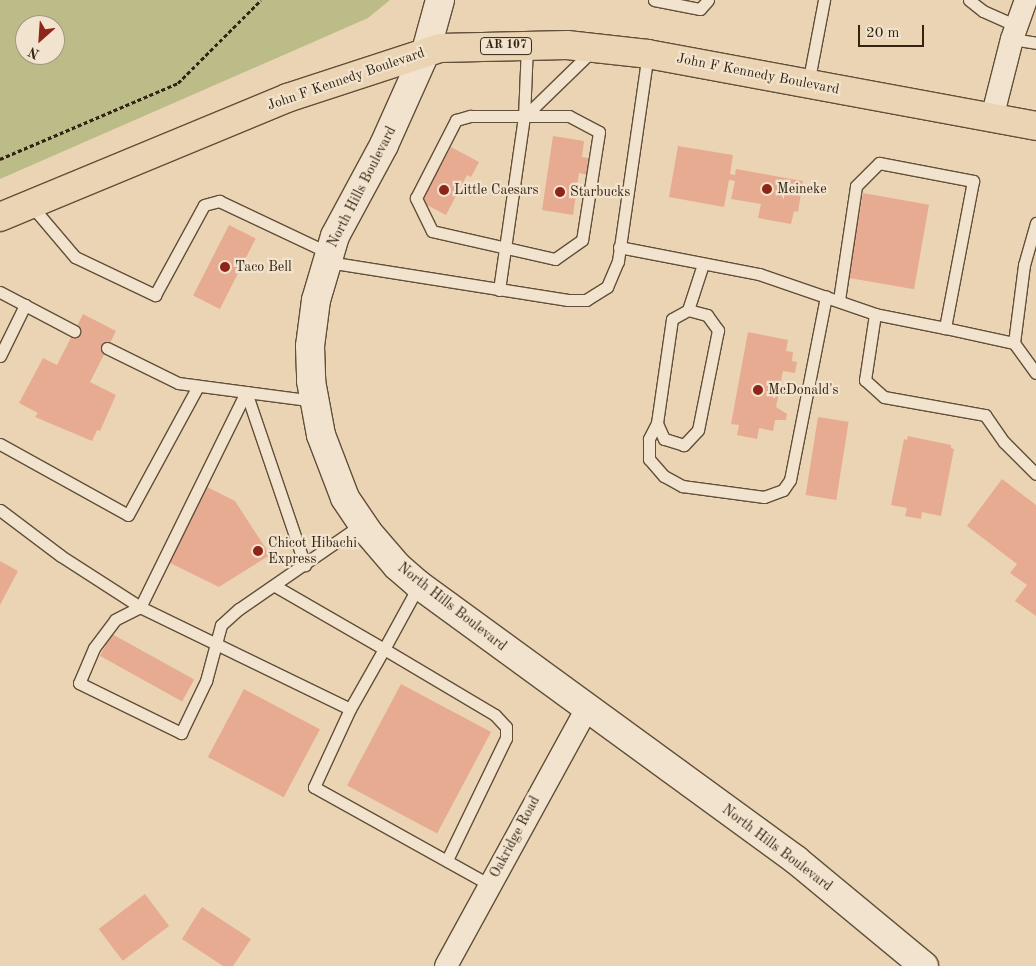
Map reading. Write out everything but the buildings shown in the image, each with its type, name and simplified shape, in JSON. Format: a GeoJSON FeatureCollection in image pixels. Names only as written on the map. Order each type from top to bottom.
{"type":"FeatureCollection","features":[{"type":"Feature","properties":{"kind":"main road","name":"John F Kennedy Boulevard"},"geometry":{"type":"LineString","coordinates":[[0,217],[287,98],[426,51],[527,46],[597,48],[648,54],[1036,126]]}},
{"type":"Feature","properties":{"kind":"street","name":"North Hills Boulevard"},"geometry":{"type":"LineString","coordinates":[[440,0],[426,51],[384,145],[327,258],[316,300],[310,346],[314,402],[321,435],[339,484],[362,524],[398,566],[419,585],[796,860],[924,966]]}},
{"type":"Feature","properties":{"kind":"street"},"geometry":{"type":"LineString","coordinates":[[992,118],[1014,32],[1026,0]]}},
{"type":"Feature","properties":{"kind":"street","name":"Oakridge Road"},"geometry":{"type":"LineString","coordinates":[[446,966],[587,708]]}},
{"type":"Feature","properties":{"kind":"lane"},"geometry":{"type":"LineString","coordinates":[[654,0],[700,9],[708,0]]}},
{"type":"Feature","properties":{"kind":"lane"},"geometry":{"type":"LineString","coordinates":[[808,84],[824,0]]}},
{"type":"Feature","properties":{"kind":"lane"},"geometry":{"type":"LineString","coordinates":[[969,0],[1014,32],[1036,43]]}},
{"type":"Feature","properties":{"kind":"lane"},"geometry":{"type":"LineString","coordinates":[[499,290],[508,246],[524,117],[527,46]]}},
{"type":"Feature","properties":{"kind":"lane"},"geometry":{"type":"LineString","coordinates":[[524,117],[597,48]]}},
{"type":"Feature","properties":{"kind":"lane"},"geometry":{"type":"LineString","coordinates":[[30,204],[75,258],[155,295],[204,205],[219,200],[327,258],[499,290],[586,300],[610,282],[619,247],[648,54]]}},
{"type":"Feature","properties":{"kind":"lane"},"geometry":{"type":"LineString","coordinates":[[470,116],[569,116],[599,132],[582,240],[555,259],[508,246],[432,231],[416,198],[456,120],[470,116]]}},
{"type":"Feature","properties":{"kind":"lane"},"geometry":{"type":"LineString","coordinates":[[839,300],[856,186],[879,164],[973,181],[945,328]]}},
{"type":"Feature","properties":{"kind":"lane"},"geometry":{"type":"LineString","coordinates":[[1014,343],[1030,266],[1036,223]]}},
{"type":"Feature","properties":{"kind":"lane"},"geometry":{"type":"LineString","coordinates":[[619,247],[759,274],[875,314],[1014,343],[1036,373]]}},
{"type":"Feature","properties":{"kind":"lane"},"geometry":{"type":"LineString","coordinates":[[704,264],[688,310],[672,319],[656,422],[649,439],[650,458],[664,476],[682,486],[764,497],[783,490],[790,480],[826,297]]}},
{"type":"Feature","properties":{"kind":"lane"},"geometry":{"type":"LineString","coordinates":[[0,292],[74,331]]}},
{"type":"Feature","properties":{"kind":"lane"},"geometry":{"type":"LineString","coordinates":[[0,356],[28,306]]}},
{"type":"Feature","properties":{"kind":"lane"},"geometry":{"type":"LineString","coordinates":[[656,422],[664,439],[684,445],[698,430],[718,330],[707,315],[688,310]]}},
{"type":"Feature","properties":{"kind":"lane"},"geometry":{"type":"LineString","coordinates":[[875,314],[865,380],[884,397],[985,415],[1004,442],[1036,474]]}},
{"type":"Feature","properties":{"kind":"lane"},"geometry":{"type":"LineString","coordinates":[[107,348],[178,383],[314,402]]}},
{"type":"Feature","properties":{"kind":"lane"},"geometry":{"type":"LineString","coordinates":[[0,444],[128,515],[198,386]]}},
{"type":"Feature","properties":{"kind":"lane"},"geometry":{"type":"LineString","coordinates":[[246,392],[304,565]]}},
{"type":"Feature","properties":{"kind":"lane"},"geometry":{"type":"LineString","coordinates":[[246,392],[140,607],[116,620],[94,648],[79,683],[181,733],[206,681],[221,625],[238,608],[275,586],[362,524]]}},
{"type":"Feature","properties":{"kind":"lane"},"geometry":{"type":"LineString","coordinates":[[0,510],[61,556],[140,607],[350,709]]}},
{"type":"Feature","properties":{"kind":"lane"},"geometry":{"type":"LineString","coordinates":[[419,585],[350,709],[314,787],[490,885]]}},
{"type":"Feature","properties":{"kind":"lane"},"geometry":{"type":"LineString","coordinates":[[275,586],[495,715],[506,727],[506,738],[448,860]]}},
{"type":"Feature","properties":{"kind":"path"},"geometry":{"type":"LineString","coordinates":[[0,159],[178,83],[261,0]]}},
{"type":"Feature","properties":{"kind":"green space"},"geometry":{"type":"Polygon","coordinates":[[[0,0],[390,0],[368,18],[0,179],[0,0]]]}},
{"type":"Feature","properties":{"kind":"place","name":"Meineke"},"geometry":{"type":"Point","coordinates":[767,189]}},
{"type":"Feature","properties":{"kind":"place","name":"Little Caesars"},"geometry":{"type":"Point","coordinates":[444,190]}},
{"type":"Feature","properties":{"kind":"place","name":"Starbucks"},"geometry":{"type":"Point","coordinates":[560,192]}},
{"type":"Feature","properties":{"kind":"place","name":"Taco Bell"},"geometry":{"type":"Point","coordinates":[225,267]}},
{"type":"Feature","properties":{"kind":"place","name":"McDonald's"},"geometry":{"type":"Point","coordinates":[758,390]}},
{"type":"Feature","properties":{"kind":"place","name":"Chicot Hibachi Express"},"geometry":{"type":"Point","coordinates":[258,551]}}]}
